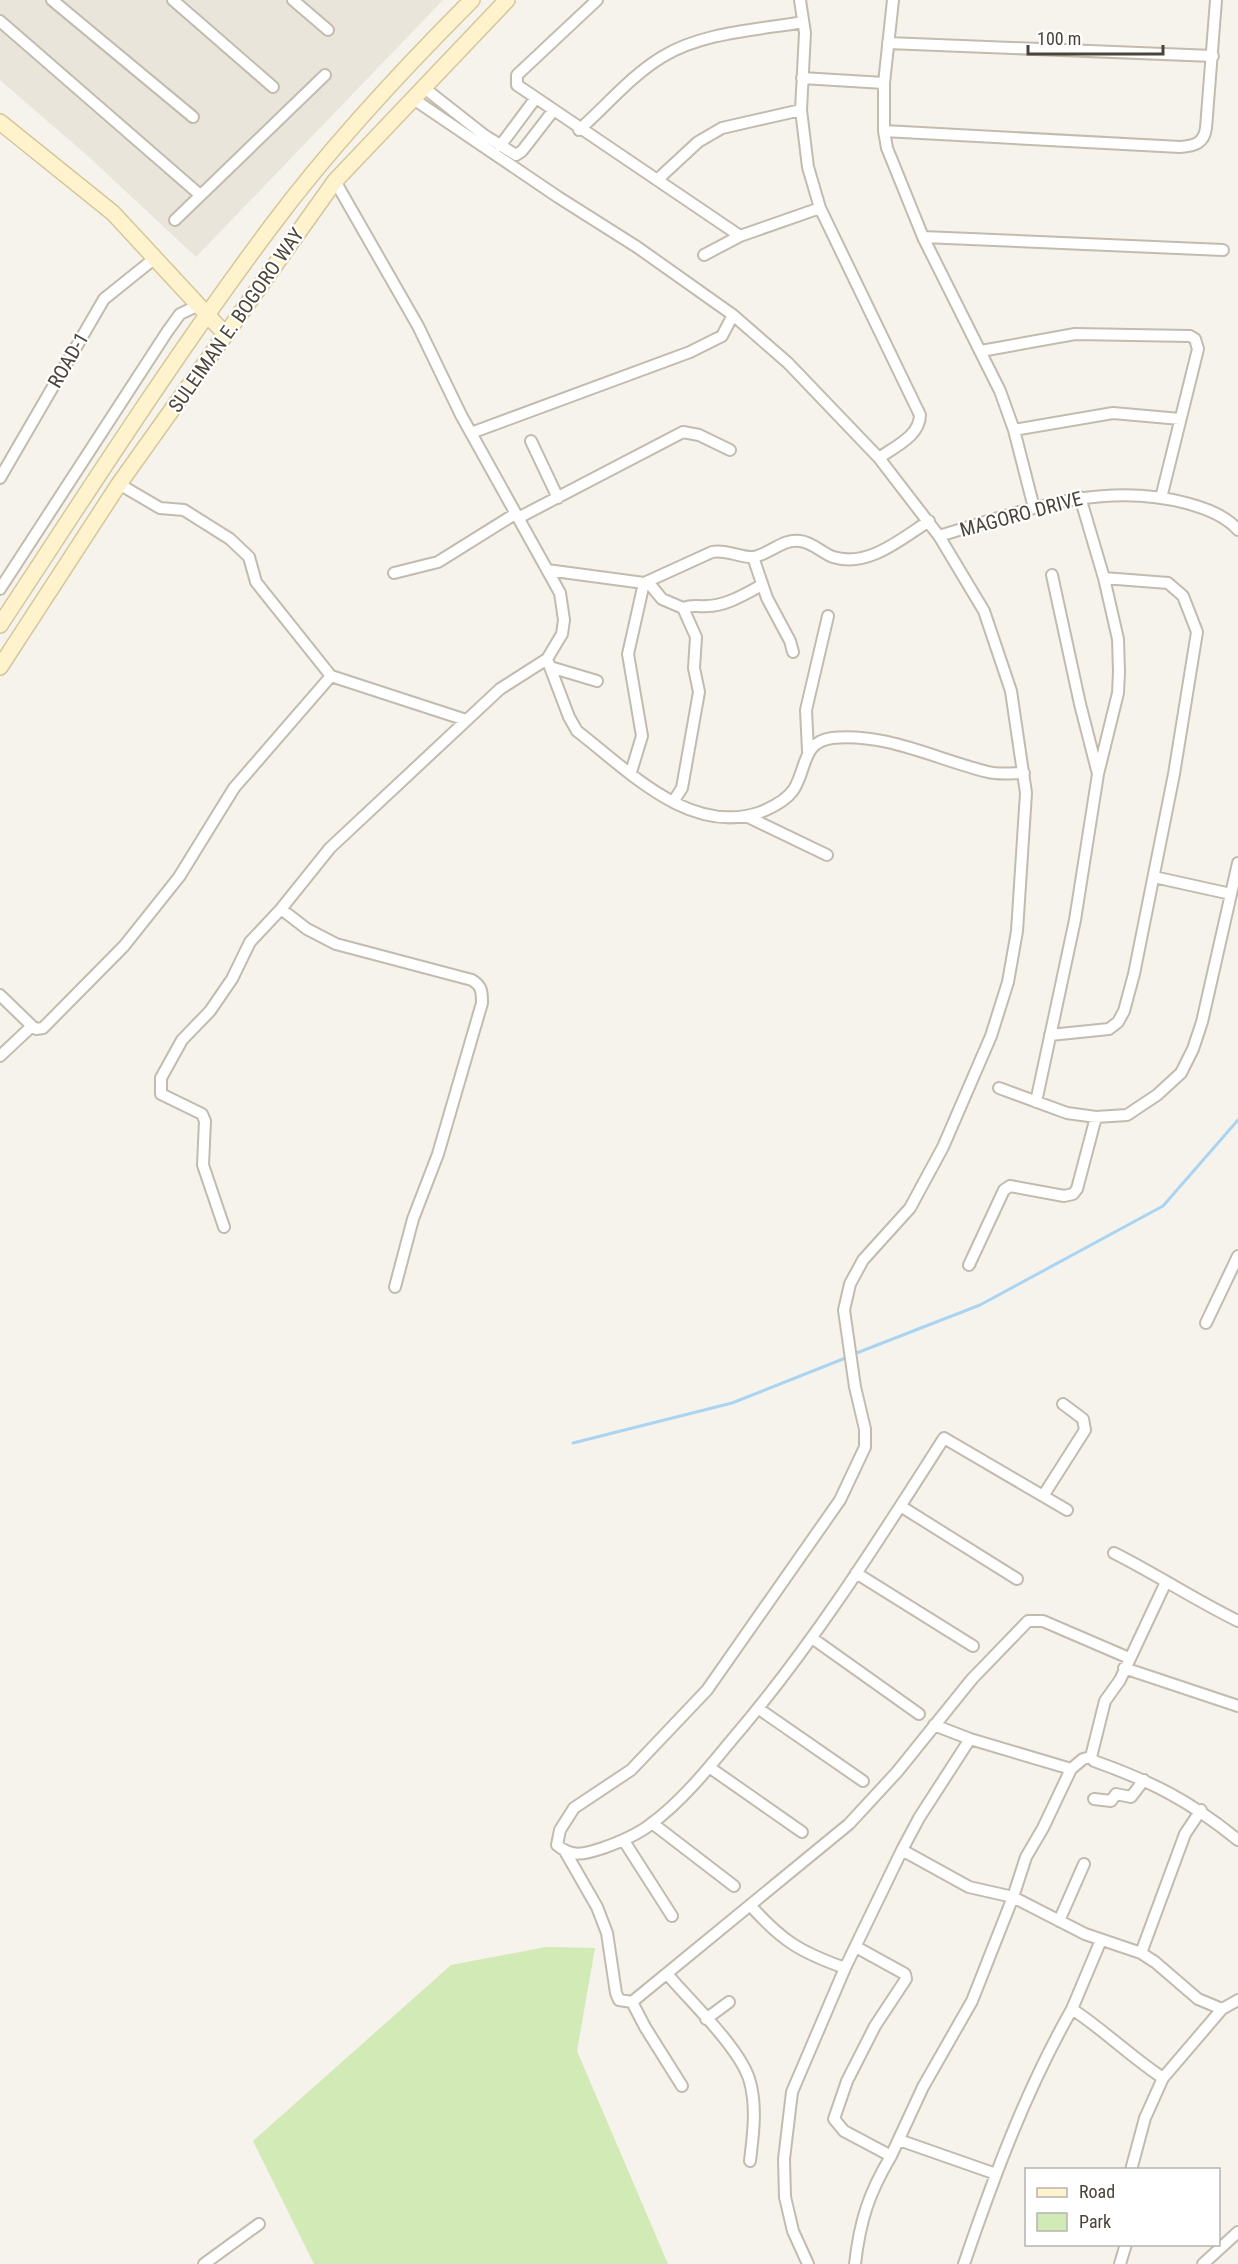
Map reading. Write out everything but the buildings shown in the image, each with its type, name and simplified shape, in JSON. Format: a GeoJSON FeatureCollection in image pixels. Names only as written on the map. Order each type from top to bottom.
{"type":"FeatureCollection","features":[{"type":"Feature","properties":{"kind":"street"},"geometry":{"type":"LineString","coordinates":[[52,0],[193,117]]}},
{"type":"Feature","properties":{"kind":"street"},"geometry":{"type":"LineString","coordinates":[[172,0],[273,87]]}},
{"type":"Feature","properties":{"kind":"street"},"geometry":{"type":"LineString","coordinates":[[293,0],[328,30]]}},
{"type":"Feature","properties":{"kind":"street","name":"SULEIMAN E. BOGORO WAY"},"geometry":{"type":"LineString","coordinates":[[0,625],[203,310],[323,160],[378,98],[472,0]]}},
{"type":"Feature","properties":{"kind":"street","name":"SULEIMAN E. BOGORO WAY"},"geometry":{"type":"LineString","coordinates":[[0,667],[119,484],[335,181],[507,0]]}},
{"type":"Feature","properties":{"kind":"street"},"geometry":{"type":"LineString","coordinates":[[597,0],[517,75],[517,86],[579,130],[740,236]]}},
{"type":"Feature","properties":{"kind":"street"},"geometry":{"type":"LineString","coordinates":[[800,0],[803,22],[801,110],[805,151],[820,208],[920,416],[914,432],[879,458]]}},
{"type":"Feature","properties":{"kind":"street"},"geometry":{"type":"LineString","coordinates":[[893,0],[884,82],[884,131],[891,161],[923,237],[1000,392],[1014,430],[1034,508]]}},
{"type":"Feature","properties":{"kind":"street"},"geometry":{"type":"LineString","coordinates":[[884,131],[1190,146],[1202,141],[1205,136],[1216,0]]}},
{"type":"Feature","properties":{"kind":"street"},"geometry":{"type":"LineString","coordinates":[[0,21],[199,194]]}},
{"type":"Feature","properties":{"kind":"street"},"geometry":{"type":"LineString","coordinates":[[579,130],[653,62],[673,50],[701,40],[803,22]]}},
{"type":"Feature","properties":{"kind":"street"},"geometry":{"type":"LineString","coordinates":[[888,43],[1212,56]]}},
{"type":"Feature","properties":{"kind":"street"},"geometry":{"type":"LineString","coordinates":[[175,220],[199,194],[325,75]]}},
{"type":"Feature","properties":{"kind":"street"},"geometry":{"type":"LineString","coordinates":[[802,78],[884,82]]}},
{"type":"Feature","properties":{"kind":"street"},"geometry":{"type":"LineString","coordinates":[[423,87],[500,146],[516,155],[522,151],[553,111]]}},
{"type":"Feature","properties":{"kind":"street"},"geometry":{"type":"LineString","coordinates":[[412,98],[558,197],[633,244],[733,315],[788,363],[879,458],[929,521],[984,612],[1011,691],[1024,773],[1023,855],[1017,931],[1001,1004],[973,1081],[943,1147],[910,1208],[863,1260],[850,1284],[844,1310],[866,1429],[865,1447],[840,1500],[707,1690],[631,1770],[574,1808],[560,1830],[557,1845],[566,1853],[597,1907],[607,1933],[619,2000],[632,2002],[668,1975],[849,1824],[897,1772],[972,1678],[1028,1621],[1042,1621],[1126,1663],[1238,1706]]}},
{"type":"Feature","properties":{"kind":"street"},"geometry":{"type":"LineString","coordinates":[[500,146],[535,99]]}},
{"type":"Feature","properties":{"kind":"street"},"geometry":{"type":"LineString","coordinates":[[657,180],[698,142],[722,128],[801,110]]}},
{"type":"Feature","properties":{"kind":"street"},"geometry":{"type":"LineString","coordinates":[[0,122],[100,201],[226,335]]}},
{"type":"Feature","properties":{"kind":"street"},"geometry":{"type":"LineString","coordinates":[[224,1227],[203,1165],[205,1121],[202,1114],[161,1094],[160,1078],[182,1040],[210,1011],[232,980],[250,942],[281,909],[330,848],[505,684],[548,663],[557,646],[564,620],[560,593],[471,433],[418,326],[335,181]]}},
{"type":"Feature","properties":{"kind":"street"},"geometry":{"type":"LineString","coordinates":[[704,255],[740,236],[820,208]]}},
{"type":"Feature","properties":{"kind":"street"},"geometry":{"type":"LineString","coordinates":[[923,237],[1223,250]]}},
{"type":"Feature","properties":{"kind":"street","name":"ROAD-1"},"geometry":{"type":"LineString","coordinates":[[0,478],[104,299],[155,258]]}},
{"type":"Feature","properties":{"kind":"street"},"geometry":{"type":"LineString","coordinates":[[0,588],[180,314],[203,310]]}},
{"type":"Feature","properties":{"kind":"street"},"geometry":{"type":"LineString","coordinates":[[471,433],[697,349],[722,336],[733,315]]}},
{"type":"Feature","properties":{"kind":"street"},"geometry":{"type":"LineString","coordinates":[[981,351],[1075,334],[1190,336],[1195,339],[1198,349],[1161,498]]}},
{"type":"Feature","properties":{"kind":"street"},"geometry":{"type":"LineString","coordinates":[[1014,430],[1113,413],[1180,419]]}},
{"type":"Feature","properties":{"kind":"street"},"geometry":{"type":"LineString","coordinates":[[394,573],[438,562],[516,516],[558,498],[683,432],[699,435],[730,450]]}},
{"type":"Feature","properties":{"kind":"street"},"geometry":{"type":"LineString","coordinates":[[531,441],[558,498]]}},
{"type":"Feature","properties":{"kind":"street"},"geometry":{"type":"LineString","coordinates":[[119,484],[160,508],[184,510],[230,539],[249,556],[256,582],[331,676],[466,720]]}},
{"type":"Feature","properties":{"kind":"street","name":"MAGORO DRIVE"},"geometry":{"type":"LineString","coordinates":[[939,536],[1080,497],[1121,495],[1161,498],[1198,506],[1218,515],[1238,530]]}},
{"type":"Feature","properties":{"kind":"street"},"geometry":{"type":"LineString","coordinates":[[1036,1102],[1075,920],[1098,774],[1118,693],[1118,639],[1104,578],[1080,497]]}},
{"type":"Feature","properties":{"kind":"street"},"geometry":{"type":"LineString","coordinates":[[547,570],[646,583],[712,552],[720,551],[753,557],[792,541],[802,540],[833,557],[848,559],[875,554],[929,521]]}},
{"type":"Feature","properties":{"kind":"street"},"geometry":{"type":"LineString","coordinates":[[753,557],[762,585],[793,652]]}},
{"type":"Feature","properties":{"kind":"street"},"geometry":{"type":"LineString","coordinates":[[1052,575],[1098,774]]}},
{"type":"Feature","properties":{"kind":"street"},"geometry":{"type":"LineString","coordinates":[[1050,1035],[1109,1029],[1118,1022],[1134,974],[1154,877],[1174,774],[1197,632],[1183,596],[1168,583],[1104,578]]}},
{"type":"Feature","properties":{"kind":"street"},"geometry":{"type":"LineString","coordinates":[[646,583],[662,599],[683,608],[696,637],[694,668],[699,692],[682,788],[673,802]]}},
{"type":"Feature","properties":{"kind":"street"},"geometry":{"type":"LineString","coordinates":[[631,772],[642,736],[628,654],[646,583]]}},
{"type":"Feature","properties":{"kind":"street"},"geometry":{"type":"LineString","coordinates":[[683,608],[692,604],[706,606],[723,603],[762,585]]}},
{"type":"Feature","properties":{"kind":"street"},"geometry":{"type":"LineString","coordinates":[[548,663],[572,724],[631,772],[673,802],[710,815],[746,816],[777,804],[795,788],[808,751],[806,710],[828,616]]}},
{"type":"Feature","properties":{"kind":"street"},"geometry":{"type":"LineString","coordinates":[[548,663],[597,681]]}},
{"type":"Feature","properties":{"kind":"street"},"geometry":{"type":"LineString","coordinates":[[0,995],[32,1026],[36,1029],[43,1028],[124,946],[179,877],[234,788],[331,676]]}},
{"type":"Feature","properties":{"kind":"street"},"geometry":{"type":"LineString","coordinates":[[808,751],[816,742],[836,738],[878,741],[906,747],[989,773],[1024,773]]}},
{"type":"Feature","properties":{"kind":"street"},"geometry":{"type":"LineString","coordinates":[[770,828],[777,804]]}},
{"type":"Feature","properties":{"kind":"street"},"geometry":{"type":"LineString","coordinates":[[746,816],[827,855]]}},
{"type":"Feature","properties":{"kind":"street"},"geometry":{"type":"LineString","coordinates":[[999,1088],[1067,1113],[1096,1117],[1127,1115],[1157,1095],[1181,1073],[1193,1049],[1202,1022],[1238,863]]}},
{"type":"Feature","properties":{"kind":"street"},"geometry":{"type":"LineString","coordinates":[[1154,877],[1231,894]]}},
{"type":"Feature","properties":{"kind":"street"},"geometry":{"type":"LineString","coordinates":[[281,909],[307,929],[336,944],[472,980],[479,984],[482,990],[483,1003],[438,1154],[413,1219],[395,1287]]}},
{"type":"Feature","properties":{"kind":"street"},"geometry":{"type":"LineString","coordinates":[[0,1056],[32,1026]]}},
{"type":"Feature","properties":{"kind":"street"},"geometry":{"type":"LineString","coordinates":[[969,1265],[1004,1190],[1010,1186],[1064,1196],[1073,1194],[1077,1189],[1096,1117]]}},
{"type":"Feature","properties":{"kind":"street"},"geometry":{"type":"LineString","coordinates":[[1206,1323],[1238,1256]]}},
{"type":"Feature","properties":{"kind":"street"},"geometry":{"type":"LineString","coordinates":[[1043,1496],[1085,1430],[1083,1419],[1063,1404]]}},
{"type":"Feature","properties":{"kind":"street"},"geometry":{"type":"LineString","coordinates":[[566,1853],[582,1855],[624,1841],[652,1823],[709,1767],[759,1709],[812,1638],[902,1507],[944,1438],[1067,1510]]}},
{"type":"Feature","properties":{"kind":"street"},"geometry":{"type":"LineString","coordinates":[[902,1507],[1017,1579]]}},
{"type":"Feature","properties":{"kind":"street"},"geometry":{"type":"LineString","coordinates":[[1114,1553],[1238,1621]]}},
{"type":"Feature","properties":{"kind":"street"},"geometry":{"type":"LineString","coordinates":[[856,1573],[973,1646]]}},
{"type":"Feature","properties":{"kind":"street"},"geometry":{"type":"LineString","coordinates":[[1091,1757],[1104,1705],[1117,1685],[1166,1582]]}},
{"type":"Feature","properties":{"kind":"street"},"geometry":{"type":"LineString","coordinates":[[812,1638],[919,1714]]}},
{"type":"Feature","properties":{"kind":"street"},"geometry":{"type":"LineString","coordinates":[[759,1709],[863,1781]]}},
{"type":"Feature","properties":{"kind":"street"},"geometry":{"type":"LineString","coordinates":[[934,1725],[970,1739],[1071,1769]]}},
{"type":"Feature","properties":{"kind":"street"},"geometry":{"type":"LineString","coordinates":[[808,2264],[793,2231],[785,2197],[784,2159],[789,2108],[795,2082],[845,1968],[902,1850],[919,1818],[970,1739]]}},
{"type":"Feature","properties":{"kind":"street"},"geometry":{"type":"LineString","coordinates":[[855,2264],[862,2215],[868,2197],[891,2156],[928,2078],[972,2001],[1013,1898],[1026,1857],[1043,1828],[1071,1769],[1083,1759],[1091,1757]]}},
{"type":"Feature","properties":{"kind":"street"},"geometry":{"type":"LineString","coordinates":[[1091,1757],[1094,1761],[1144,1780],[1201,1810],[1238,1840]]}},
{"type":"Feature","properties":{"kind":"street"},"geometry":{"type":"LineString","coordinates":[[709,1767],[802,1832]]}},
{"type":"Feature","properties":{"kind":"street"},"geometry":{"type":"LineString","coordinates":[[1094,1800],[1111,1801],[1116,1794],[1131,1797],[1144,1780]]}},
{"type":"Feature","properties":{"kind":"street"},"geometry":{"type":"LineString","coordinates":[[1141,1953],[1185,1834],[1201,1810]]}},
{"type":"Feature","properties":{"kind":"street"},"geometry":{"type":"LineString","coordinates":[[652,1823],[734,1886]]}},
{"type":"Feature","properties":{"kind":"street"},"geometry":{"type":"LineString","coordinates":[[624,1841],[672,1916]]}},
{"type":"Feature","properties":{"kind":"street"},"geometry":{"type":"LineString","coordinates":[[902,1850],[969,1887],[1013,1898],[1101,1940],[1141,1953],[1198,1999],[1222,2009]]}},
{"type":"Feature","properties":{"kind":"street"},"geometry":{"type":"LineString","coordinates":[[1059,1921],[1084,1864]]}},
{"type":"Feature","properties":{"kind":"street"},"geometry":{"type":"LineString","coordinates":[[750,1905],[782,1939],[809,1954],[845,1968]]}},
{"type":"Feature","properties":{"kind":"street"},"geometry":{"type":"LineString","coordinates":[[964,2264],[996,2174],[1041,2063],[1072,2009],[1101,1940]]}},
{"type":"Feature","properties":{"kind":"street"},"geometry":{"type":"LineString","coordinates":[[856,1947],[905,1974],[906,1979],[870,2035],[842,2092],[834,2119],[844,2131],[891,2156]]}},
{"type":"Feature","properties":{"kind":"street"},"geometry":{"type":"LineString","coordinates":[[668,1975],[730,2047],[750,2081],[754,2117],[750,2161]]}},
{"type":"Feature","properties":{"kind":"street"},"geometry":{"type":"LineString","coordinates":[[1131,2168],[1141,2129],[1163,2078],[1222,2009],[1238,2000]]}},
{"type":"Feature","properties":{"kind":"street"},"geometry":{"type":"LineString","coordinates":[[632,2002],[682,2086]]}},
{"type":"Feature","properties":{"kind":"street"},"geometry":{"type":"LineString","coordinates":[[706,2019],[729,2002]]}},
{"type":"Feature","properties":{"kind":"street"},"geometry":{"type":"LineString","coordinates":[[1072,2009],[1104,2030],[1140,2063],[1163,2078]]}},
{"type":"Feature","properties":{"kind":"street"},"geometry":{"type":"LineString","coordinates":[[898,2140],[996,2174]]}},
{"type":"Feature","properties":{"kind":"street"},"geometry":{"type":"LineString","coordinates":[[204,2264],[259,2224]]}},
{"type":"Feature","properties":{"kind":"street"},"geometry":{"type":"LineString","coordinates":[[1203,2264],[1238,2232]]}},
{"type":"Feature","properties":{"kind":"street"},"geometry":{"type":"LineString","coordinates":[[1120,2264],[1125,2246]]}},
{"type":"Feature","properties":{"kind":"shaded area"},"geometry":{"type":"Polygon","coordinates":[[[0,0],[443,0],[196,257],[90,158],[0,80],[0,0]]]}},
{"type":"Feature","properties":{"kind":"green space"},"geometry":{"type":"Polygon","coordinates":[[[546,1947],[595,1948],[577,2051],[668,2264],[314,2264],[253,2141],[451,1965],[546,1947]]]}},
{"type":"Feature","properties":{"kind":"waterway"},"geometry":{"type":"LineString","coordinates":[[854,1354],[980,1305],[1163,1206],[1238,1120]]}},
{"type":"Feature","properties":{"kind":"waterway"},"geometry":{"type":"LineString","coordinates":[[573,1443],[732,1403],[848,1357]]}}]}
